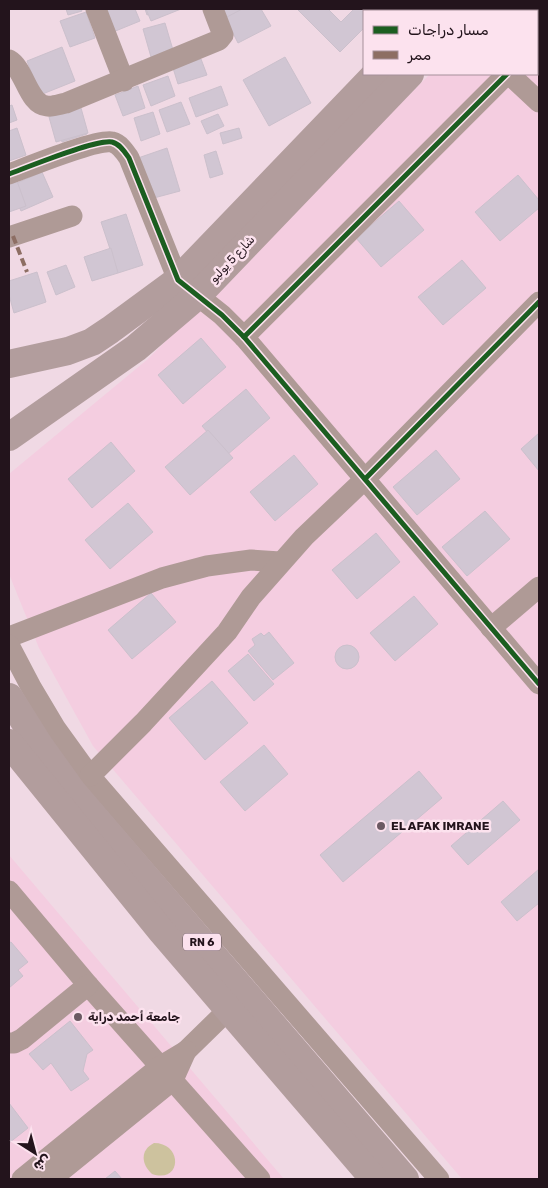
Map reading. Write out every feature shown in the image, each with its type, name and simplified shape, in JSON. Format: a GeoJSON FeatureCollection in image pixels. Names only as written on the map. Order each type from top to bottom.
{"type":"FeatureCollection","features":[{"type":"Feature","properties":{"kind":"main road","name":"شارع 5 يوليو"},"geometry":{"type":"LineString","coordinates":[[9,437],[129,354],[375,75]]}},
{"type":"Feature","properties":{"kind":"main road","name":"شارع 5 يوليو"},"geometry":{"type":"LineString","coordinates":[[9,364],[68,351],[92,342],[110,330],[187,288],[409,75]]}},
{"type":"Feature","properties":{"kind":"main road","name":"RN 6"},"geometry":{"type":"LineString","coordinates":[[9,697],[39,745],[72,791],[405,1179]]}},
{"type":"Feature","properties":{"kind":"main road","name":"RN 6"},"geometry":{"type":"LineString","coordinates":[[9,743],[162,932],[374,1179]]}},
{"type":"Feature","properties":{"kind":"street"},"geometry":{"type":"LineString","coordinates":[[96,9],[124,81]]}},
{"type":"Feature","properties":{"kind":"street"},"geometry":{"type":"LineString","coordinates":[[9,60],[17,67],[36,102],[45,106],[66,103],[124,81],[219,40],[223,35],[213,9]]}},
{"type":"Feature","properties":{"kind":"street"},"geometry":{"type":"LineString","coordinates":[[244,337],[507,75]]}},
{"type":"Feature","properties":{"kind":"street"},"geometry":{"type":"LineString","coordinates":[[509,75],[539,102]]}},
{"type":"Feature","properties":{"kind":"street"},"geometry":{"type":"LineString","coordinates":[[9,174],[95,143],[113,142],[122,148],[129,158],[187,288],[222,314],[244,337],[539,684]]}},
{"type":"Feature","properties":{"kind":"street"},"geometry":{"type":"LineString","coordinates":[[9,237],[72,216]]}},
{"type":"Feature","properties":{"kind":"street"},"geometry":{"type":"LineString","coordinates":[[90,776],[143,723],[226,632],[251,597],[280,562],[365,479],[539,302]]}},
{"type":"Feature","properties":{"kind":"street"},"geometry":{"type":"LineString","coordinates":[[9,637],[162,578],[207,566],[251,560],[280,562]]}},
{"type":"Feature","properties":{"kind":"street"},"geometry":{"type":"LineString","coordinates":[[491,628],[539,587]]}},
{"type":"Feature","properties":{"kind":"street"},"geometry":{"type":"LineString","coordinates":[[9,645],[56,729],[90,776],[439,1179]]}},
{"type":"Feature","properties":{"kind":"street"},"geometry":{"type":"LineString","coordinates":[[9,891],[88,985],[260,1179]]}},
{"type":"Feature","properties":{"kind":"street"},"geometry":{"type":"LineString","coordinates":[[9,1043],[22,1039],[88,985]]}},
{"type":"Feature","properties":{"kind":"street"},"geometry":{"type":"LineString","coordinates":[[51,1179],[167,1073],[229,1009]]}},
{"type":"Feature","properties":{"kind":"street"},"geometry":{"type":"LineString","coordinates":[[22,1179],[167,1073]]}},
{"type":"Feature","properties":{"kind":"shaded area"},"geometry":{"type":"Polygon","coordinates":[[[539,9],[539,1179],[462,1179],[93,746],[39,648],[9,574],[9,474],[148,359],[429,75],[538,75],[538,10],[494,10],[539,9]]]}},
{"type":"Feature","properties":{"kind":"shaded area","name":"جامعة أحمد دراية"},"geometry":{"type":"Polygon","coordinates":[[[9,855],[284,1179],[9,1179],[9,855]]]}},
{"type":"Feature","properties":{"kind":"shaded area"},"geometry":{"type":"Polygon","coordinates":[[[154,1143],[170,1149],[174,1155],[173,1169],[162,1176],[152,1174],[144,1162],[146,1149],[154,1143]]]}},
{"type":"Feature","properties":{"kind":"building"},"geometry":{"type":"Polygon","coordinates":[[[66,9],[81,9],[82,11],[68,15],[66,9]]]}},
{"type":"Feature","properties":{"kind":"building"},"geometry":{"type":"Polygon","coordinates":[[[104,9],[135,9],[140,21],[113,32],[104,9]]]}},
{"type":"Feature","properties":{"kind":"building"},"geometry":{"type":"Polygon","coordinates":[[[145,9],[164,9],[147,15],[145,9]]]}},
{"type":"Feature","properties":{"kind":"building"},"geometry":{"type":"Polygon","coordinates":[[[146,9],[181,9],[151,21],[146,9]]]}},
{"type":"Feature","properties":{"kind":"building"},"geometry":{"type":"Polygon","coordinates":[[[221,9],[261,9],[271,26],[238,43],[221,9]]]}},
{"type":"Feature","properties":{"kind":"building"},"geometry":{"type":"Polygon","coordinates":[[[223,9],[242,9],[227,17],[223,9]]]}},
{"type":"Feature","properties":{"kind":"building"},"geometry":{"type":"Polygon","coordinates":[[[297,9],[328,9],[341,22],[354,9],[366,10],[363,10],[363,29],[340,52],[297,9]]]}},
{"type":"Feature","properties":{"kind":"building"},"geometry":{"type":"Polygon","coordinates":[[[86,12],[95,38],[70,47],[60,21],[86,12]]]}},
{"type":"Feature","properties":{"kind":"building"},"geometry":{"type":"Polygon","coordinates":[[[165,23],[173,50],[151,57],[143,29],[165,23]]]}},
{"type":"Feature","properties":{"kind":"building"},"geometry":{"type":"Polygon","coordinates":[[[62,47],[75,81],[40,95],[27,61],[62,47]]]}},
{"type":"Feature","properties":{"kind":"building"},"geometry":{"type":"Polygon","coordinates":[[[285,57],[311,103],[269,126],[243,80],[285,57]]]}},
{"type":"Feature","properties":{"kind":"building"},"geometry":{"type":"Polygon","coordinates":[[[201,59],[207,75],[178,84],[173,68],[201,59]]]}},
{"type":"Feature","properties":{"kind":"building"},"geometry":{"type":"Polygon","coordinates":[[[168,76],[175,96],[151,106],[143,85],[168,76]]]}},
{"type":"Feature","properties":{"kind":"building"},"geometry":{"type":"Polygon","coordinates":[[[138,86],[145,108],[123,116],[115,95],[138,86]]]}},
{"type":"Feature","properties":{"kind":"building"},"geometry":{"type":"Polygon","coordinates":[[[221,86],[228,105],[196,117],[189,98],[221,86]]]}},
{"type":"Feature","properties":{"kind":"building"},"geometry":{"type":"Polygon","coordinates":[[[181,102],[190,124],[167,132],[159,110],[181,102]]]}},
{"type":"Feature","properties":{"kind":"building"},"geometry":{"type":"Polygon","coordinates":[[[77,104],[87,134],[62,142],[52,113],[77,104]]]}},
{"type":"Feature","properties":{"kind":"building"},"geometry":{"type":"Polygon","coordinates":[[[12,105],[17,120],[9,123],[9,106],[12,105]]]}},
{"type":"Feature","properties":{"kind":"building"},"geometry":{"type":"Polygon","coordinates":[[[81,108],[88,133],[56,142],[49,117],[81,108]]]}},
{"type":"Feature","properties":{"kind":"building"},"geometry":{"type":"Polygon","coordinates":[[[153,112],[160,134],[141,141],[134,118],[153,112]]]}},
{"type":"Feature","properties":{"kind":"building"},"geometry":{"type":"Polygon","coordinates":[[[218,114],[224,126],[207,134],[201,121],[218,114]]]}},
{"type":"Feature","properties":{"kind":"building"},"geometry":{"type":"Polygon","coordinates":[[[17,128],[26,155],[9,161],[9,131],[17,128]]]}},
{"type":"Feature","properties":{"kind":"building"},"geometry":{"type":"Polygon","coordinates":[[[239,128],[242,138],[223,144],[220,133],[239,128]]]}},
{"type":"Feature","properties":{"kind":"building"},"geometry":{"type":"Polygon","coordinates":[[[167,148],[180,191],[150,199],[138,158],[167,148]]]}},
{"type":"Feature","properties":{"kind":"building"},"geometry":{"type":"Polygon","coordinates":[[[216,151],[223,174],[210,178],[204,155],[216,151]]]}},
{"type":"Feature","properties":{"kind":"building"},"geometry":{"type":"Polygon","coordinates":[[[42,172],[53,197],[21,211],[10,186],[42,172]]]}},
{"type":"Feature","properties":{"kind":"building"},"geometry":{"type":"Polygon","coordinates":[[[518,175],[539,200],[539,208],[500,241],[475,212],[518,175]]]}},
{"type":"Feature","properties":{"kind":"building"},"geometry":{"type":"Polygon","coordinates":[[[17,181],[26,206],[9,212],[9,185],[17,181]]]}},
{"type":"Feature","properties":{"kind":"building"},"geometry":{"type":"Polygon","coordinates":[[[399,201],[424,230],[381,267],[356,238],[399,201]]]}},
{"type":"Feature","properties":{"kind":"building"},"geometry":{"type":"Polygon","coordinates":[[[126,214],[143,265],[118,273],[101,222],[126,214]]]}},
{"type":"Feature","properties":{"kind":"building"},"geometry":{"type":"Polygon","coordinates":[[[111,248],[118,273],[92,281],[84,257],[111,248]]]}},
{"type":"Feature","properties":{"kind":"building"},"geometry":{"type":"Polygon","coordinates":[[[462,260],[486,288],[443,325],[418,297],[462,260]]]}},
{"type":"Feature","properties":{"kind":"building"},"geometry":{"type":"Polygon","coordinates":[[[66,265],[75,287],[56,295],[47,272],[66,265]]]}},
{"type":"Feature","properties":{"kind":"building"},"geometry":{"type":"Polygon","coordinates":[[[37,272],[46,302],[14,313],[9,295],[9,281],[37,272]]]}},
{"type":"Feature","properties":{"kind":"building"},"geometry":{"type":"Polygon","coordinates":[[[201,338],[226,367],[183,404],[158,375],[201,338]]]}},
{"type":"Feature","properties":{"kind":"building"},"geometry":{"type":"Polygon","coordinates":[[[246,389],[270,418],[227,455],[202,426],[246,389]]]}},
{"type":"Feature","properties":{"kind":"building"},"geometry":{"type":"Polygon","coordinates":[[[208,430],[233,458],[190,495],[165,467],[208,430]]]}},
{"type":"Feature","properties":{"kind":"building"},"geometry":{"type":"Polygon","coordinates":[[[539,433],[539,471],[521,449],[539,433]]]}},
{"type":"Feature","properties":{"kind":"building"},"geometry":{"type":"Polygon","coordinates":[[[111,442],[135,471],[92,508],[68,479],[111,442]]]}},
{"type":"Feature","properties":{"kind":"building"},"geometry":{"type":"Polygon","coordinates":[[[436,450],[460,479],[417,515],[393,487],[436,450]]]}},
{"type":"Feature","properties":{"kind":"building"},"geometry":{"type":"Polygon","coordinates":[[[294,455],[318,484],[275,521],[250,492],[294,455]]]}},
{"type":"Feature","properties":{"kind":"building"},"geometry":{"type":"Polygon","coordinates":[[[128,503],[153,532],[110,569],[85,540],[128,503]]]}},
{"type":"Feature","properties":{"kind":"building"},"geometry":{"type":"Polygon","coordinates":[[[485,511],[510,539],[467,576],[442,547],[485,511]]]}},
{"type":"Feature","properties":{"kind":"building"},"geometry":{"type":"Polygon","coordinates":[[[376,533],[400,562],[357,599],[332,570],[376,533]]]}},
{"type":"Feature","properties":{"kind":"building"},"geometry":{"type":"Polygon","coordinates":[[[151,593],[176,622],[132,659],[108,630],[151,593]]]}},
{"type":"Feature","properties":{"kind":"building"},"geometry":{"type":"Polygon","coordinates":[[[414,596],[438,624],[395,661],[370,633],[414,596]]]}},
{"type":"Feature","properties":{"kind":"building"},"geometry":{"type":"Polygon","coordinates":[[[269,632],[294,663],[273,680],[248,651],[255,645],[252,639],[261,633],[264,636],[269,632]]]}},
{"type":"Feature","properties":{"kind":"building"},"geometry":{"type":"Polygon","coordinates":[[[347,645],[355,649],[359,657],[355,665],[347,669],[339,665],[335,657],[339,649],[347,645]]]}},
{"type":"Feature","properties":{"kind":"building"},"geometry":{"type":"Polygon","coordinates":[[[248,654],[274,684],[254,701],[228,671],[248,654]]]}},
{"type":"Feature","properties":{"kind":"building"},"geometry":{"type":"Polygon","coordinates":[[[212,681],[248,723],[205,760],[169,718],[212,681]]]}},
{"type":"Feature","properties":{"kind":"building"},"geometry":{"type":"Polygon","coordinates":[[[264,745],[288,774],[245,811],[220,782],[264,745]]]}},
{"type":"Feature","properties":{"kind":"building","name":"EL AFAK IMRANE"},"geometry":{"type":"Polygon","coordinates":[[[419,771],[442,798],[343,882],[320,855],[419,771]]]}},
{"type":"Feature","properties":{"kind":"building"},"geometry":{"type":"Polygon","coordinates":[[[503,801],[520,820],[468,865],[451,846],[503,801]]]}},
{"type":"Feature","properties":{"kind":"building"},"geometry":{"type":"Polygon","coordinates":[[[539,869],[539,903],[517,921],[501,902],[539,869]]]}},
{"type":"Feature","properties":{"kind":"building"},"geometry":{"type":"Polygon","coordinates":[[[11,942],[28,962],[18,970],[23,976],[9,988],[9,943],[11,942]]]}},
{"type":"Feature","properties":{"kind":"building"},"geometry":{"type":"Polygon","coordinates":[[[70,1021],[93,1050],[87,1054],[83,1071],[89,1079],[71,1091],[51,1063],[43,1070],[29,1054],[70,1021]]]}},
{"type":"Feature","properties":{"kind":"building"},"geometry":{"type":"Polygon","coordinates":[[[9,1103],[28,1128],[9,1143],[9,1103]]]}},
{"type":"Feature","properties":{"kind":"building"},"geometry":{"type":"Polygon","coordinates":[[[115,1171],[122,1179],[105,1179],[115,1171]]]}},
{"type":"Feature","properties":{"kind":"marked path"},"geometry":{"type":"LineString","coordinates":[[13,236],[27,272]]}},
{"type":"Feature","properties":{"kind":"cycle path"},"geometry":{"type":"LineString","coordinates":[[244,337],[506,75]]}},
{"type":"Feature","properties":{"kind":"cycle path"},"geometry":{"type":"LineString","coordinates":[[9,174],[92,145],[112,142],[120,146],[129,158],[178,280],[222,315],[244,337],[539,684]]}},
{"type":"Feature","properties":{"kind":"cycle path"},"geometry":{"type":"LineString","coordinates":[[365,479],[539,302]]}},
{"type":"Feature","properties":{"kind":"place","name":"EL AFAK IMRANE"},"geometry":{"type":"Point","coordinates":[381,826]}},
{"type":"Feature","properties":{"kind":"place","name":"جامعة أحمد دراية"},"geometry":{"type":"Point","coordinates":[78,1017]}}]}
